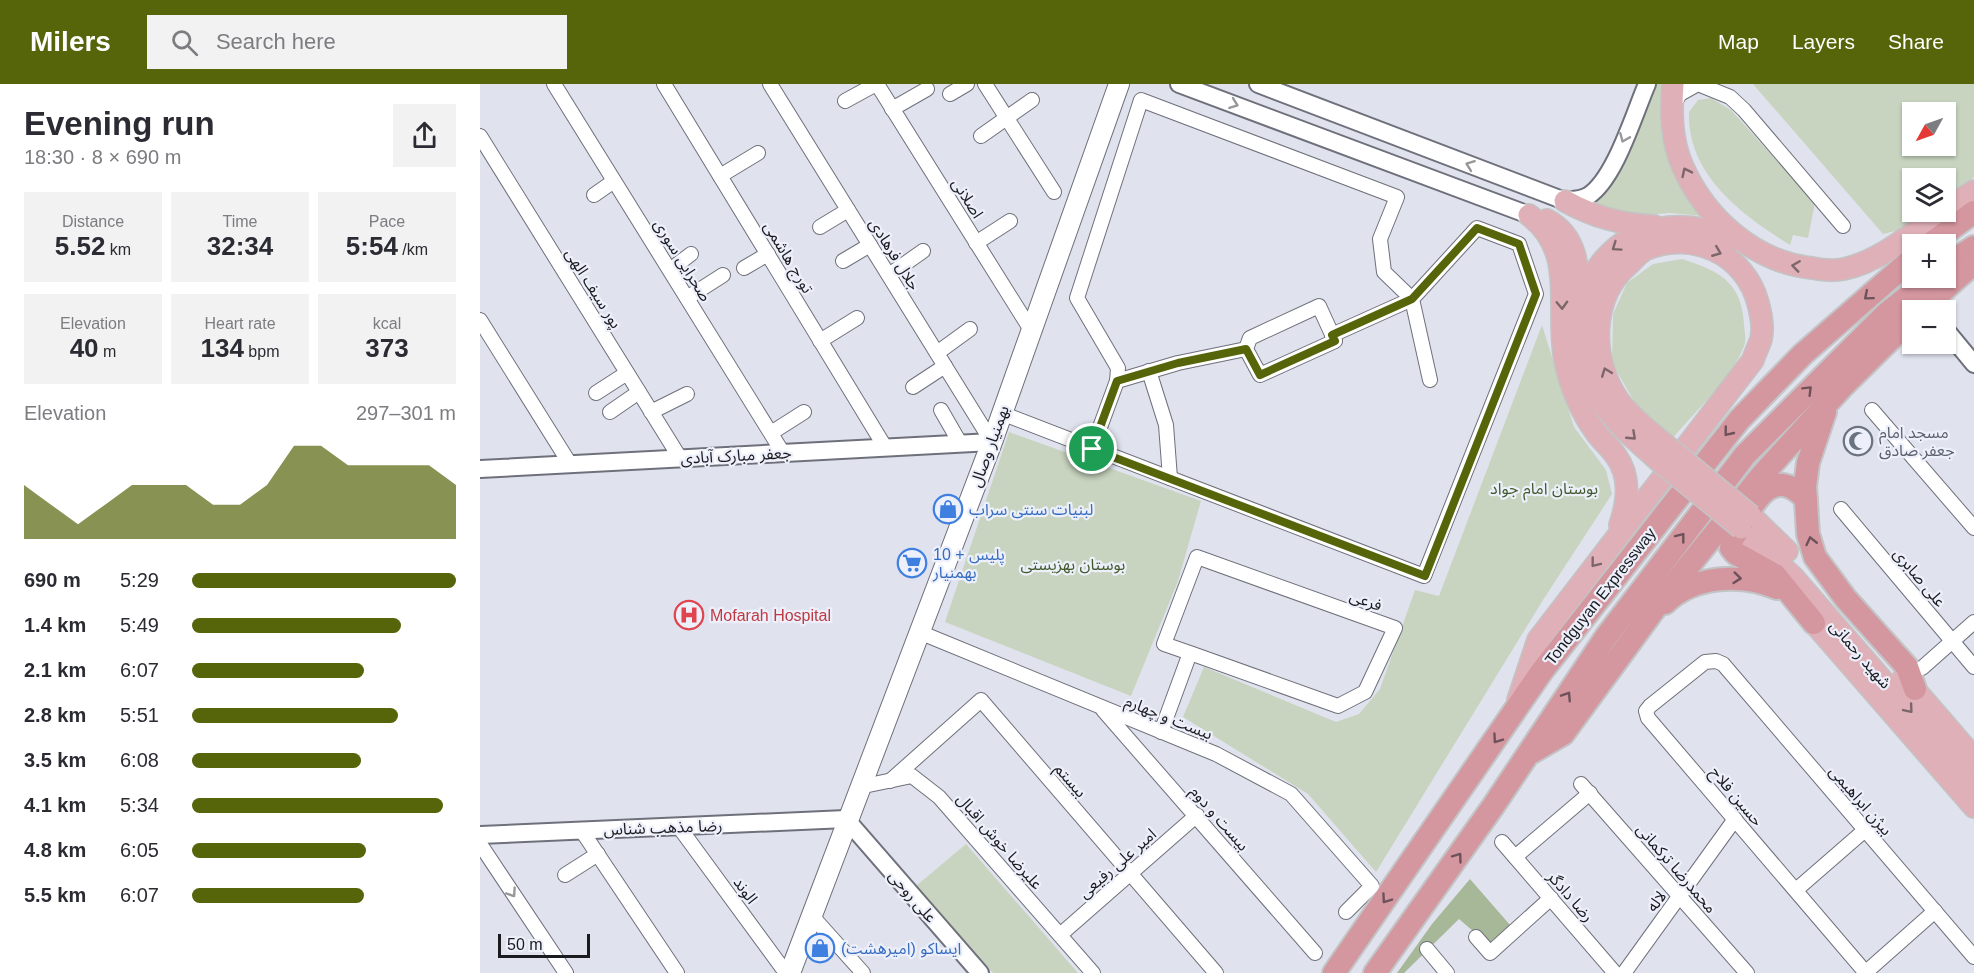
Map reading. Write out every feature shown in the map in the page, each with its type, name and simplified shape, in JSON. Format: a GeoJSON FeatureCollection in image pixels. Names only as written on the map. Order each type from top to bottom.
{"type":"FeatureCollection","features":[{"type":"Feature","properties":{"kind":"highway"},"geometry":{"type":"LineString","coordinates":[[1944,234],[1974,212]]}},
{"type":"Feature","properties":{"kind":"highway"},"geometry":{"type":"LineString","coordinates":[[1956,259],[1974,247]]}},
{"type":"Feature","properties":{"kind":"highway"},"geometry":{"type":"LineString","coordinates":[[1934,300],[1974,263]]}},
{"type":"Feature","properties":{"kind":"highway","name":"Tondguyan Expressway"},"geometry":{"type":"LineString","coordinates":[[1334,973],[1561,646],[1739,420],[1803,354],[1902,268]]}},
{"type":"Feature","properties":{"kind":"highway","name":"Tondguyan Expressway"},"geometry":{"type":"LineString","coordinates":[[1375,973],[1528,755],[1606,637],[1745,455],[1887,313],[1918,288]]}},
{"type":"Feature","properties":{"kind":"highway"},"geometry":{"type":"LineString","coordinates":[[1528,755],[1563,734],[1635,635],[1762,475],[1842,387],[1902,330]]}},
{"type":"Feature","properties":{"kind":"highway"},"geometry":{"type":"LineString","coordinates":[[1842,387],[1826,410],[1815,436],[1808,463],[1806,499],[1808,534],[1815,556],[1846,599],[1919,679]]}},
{"type":"Feature","properties":{"kind":"highway"},"geometry":{"type":"LineString","coordinates":[[1806,499],[1796,488],[1782,483],[1769,487],[1759,498],[1732,540],[1731,548],[1735,554],[1774,575],[1814,623]]}},
{"type":"Feature","properties":{"kind":"highway"},"geometry":{"type":"LineString","coordinates":[[1635,635],[1668,600],[1682,591],[1725,577],[1760,580],[1780,589],[1814,623]]}},
{"type":"Feature","properties":{"kind":"main road","name":"بهمنیار وصال"},"geometry":{"type":"LineString","coordinates":[[788,973],[992,442],[1119,84]]}},
{"type":"Feature","properties":{"kind":"main road"},"geometry":{"type":"LineString","coordinates":[[1673,84],[1672,129],[1681,163],[1693,187],[1718,220],[1751,246]]}},
{"type":"Feature","properties":{"kind":"main road"},"geometry":{"type":"LineString","coordinates":[[1956,203],[1974,191]]}},
{"type":"Feature","properties":{"kind":"main road"},"geometry":{"type":"LineString","coordinates":[[1565,201],[1591,215],[1613,222],[1688,227],[1725,235],[1788,266],[1842,270],[1870,261],[1928,222]]}},
{"type":"Feature","properties":{"kind":"main road"},"geometry":{"type":"LineString","coordinates":[[1529,216],[1541,216],[1557,225],[1570,239],[1576,258],[1581,346],[1590,375],[1609,413],[1664,454],[1746,522]]}},
{"type":"Feature","properties":{"kind":"main road"},"geometry":{"type":"LineString","coordinates":[[1529,216],[1550,235],[1556,246],[1560,264],[1565,360],[1577,396],[1594,431],[1617,457],[1625,473],[1627,503],[1617,535]]}},
{"type":"Feature","properties":{"kind":"main road"},"geometry":{"type":"LineString","coordinates":[[1580,329],[1590,279],[1606,254],[1621,243],[1644,232],[1669,227]]}},
{"type":"Feature","properties":{"kind":"main road"},"geometry":{"type":"LineString","coordinates":[[1513,715],[1538,640],[1753,360],[1762,337],[1762,317],[1757,298],[1744,273],[1723,253],[1683,241],[1645,250],[1637,256],[1613,277],[1599,313],[1598,346],[1612,389],[1620,402],[1664,454]]}},
{"type":"Feature","properties":{"kind":"main road","name":"شهید رحمانی"},"geometry":{"type":"LineString","coordinates":[[1746,522],[1919,679],[1974,758]]}},
{"type":"Feature","properties":{"kind":"main road","name":"شهید رحمانی"},"geometry":{"type":"LineString","coordinates":[[1746,522],[1974,786]]}},
{"type":"Feature","properties":{"kind":"main road","name":"شهید رحمانی"},"geometry":{"type":"LineString","coordinates":[[1814,623],[1974,807]]}},
{"type":"Feature","properties":{"kind":"street","name":"صحرایی سوری"},"geometry":{"type":"LineString","coordinates":[[554,84],[783,453]]}},
{"type":"Feature","properties":{"kind":"street","name":"تورج هاشمی"},"geometry":{"type":"LineString","coordinates":[[664,84],[885,447]]}},
{"type":"Feature","properties":{"kind":"street","name":"جلال فرهادی"},"geometry":{"type":"LineString","coordinates":[[770,84],[992,442]]}},
{"type":"Feature","properties":{"kind":"street"},"geometry":{"type":"LineString","coordinates":[[845,101],[876,84]]}},
{"type":"Feature","properties":{"kind":"street","name":"اصلانی"},"geometry":{"type":"LineString","coordinates":[[876,84],[1031,330]]}},
{"type":"Feature","properties":{"kind":"street"},"geometry":{"type":"LineString","coordinates":[[950,94],[967,84]]}},
{"type":"Feature","properties":{"kind":"street"},"geometry":{"type":"LineString","coordinates":[[985,84],[1054,192]]}},
{"type":"Feature","properties":{"kind":"street"},"geometry":{"type":"LineString","coordinates":[[1179,84],[1529,216]]}},
{"type":"Feature","properties":{"kind":"street"},"geometry":{"type":"LineString","coordinates":[[1258,84],[1565,201],[1583,199],[1590,195],[1606,177],[1647,84]]}},
{"type":"Feature","properties":{"kind":"street"},"geometry":{"type":"LineString","coordinates":[[1671,107],[1680,94],[1698,84],[1730,97],[1744,110],[1843,226]]}},
{"type":"Feature","properties":{"kind":"street"},"geometry":{"type":"LineString","coordinates":[[1727,84],[1744,110]]}},
{"type":"Feature","properties":{"kind":"street"},"geometry":{"type":"LineString","coordinates":[[892,109],[927,89]]}},
{"type":"Feature","properties":{"kind":"street"},"geometry":{"type":"LineString","coordinates":[[981,136],[1032,100]]}},
{"type":"Feature","properties":{"kind":"street"},"geometry":{"type":"LineString","coordinates":[[1092,449],[1117,381],[1118,368],[1077,298],[1141,100],[1397,197],[1380,238],[1384,272],[1412,299],[1430,380]]}},
{"type":"Feature","properties":{"kind":"street"},"geometry":{"type":"LineString","coordinates":[[1319,136],[1329,111]]}},
{"type":"Feature","properties":{"kind":"street","name":"پور سیف الهی"},"geometry":{"type":"LineString","coordinates":[[480,136],[680,458]]}},
{"type":"Feature","properties":{"kind":"street"},"geometry":{"type":"LineString","coordinates":[[720,176],[758,153]]}},
{"type":"Feature","properties":{"kind":"street"},"geometry":{"type":"LineString","coordinates":[[594,195],[614,181]]}},
{"type":"Feature","properties":{"kind":"street"},"geometry":{"type":"LineString","coordinates":[[820,227],[848,210]]}},
{"type":"Feature","properties":{"kind":"street"},"geometry":{"type":"LineString","coordinates":[[976,243],[1010,221]]}},
{"type":"Feature","properties":{"kind":"street"},"geometry":{"type":"LineString","coordinates":[[1001,413],[1425,576],[1536,294],[1519,244],[1477,228],[1412,299],[1332,335]]}},
{"type":"Feature","properties":{"kind":"street"},"geometry":{"type":"LineString","coordinates":[[843,261],[870,245]]}},
{"type":"Feature","properties":{"kind":"street"},"geometry":{"type":"LineString","coordinates":[[889,275],[923,251]]}},
{"type":"Feature","properties":{"kind":"street"},"geometry":{"type":"LineString","coordinates":[[670,270],[691,254]]}},
{"type":"Feature","properties":{"kind":"street"},"geometry":{"type":"LineString","coordinates":[[744,267],[768,254]]}},
{"type":"Feature","properties":{"kind":"street"},"geometry":{"type":"LineString","coordinates":[[687,298],[723,274]]}},
{"type":"Feature","properties":{"kind":"street"},"geometry":{"type":"LineString","coordinates":[[1319,306],[1335,341],[1260,375],[1246,349],[1250,338],[1319,306]]}},
{"type":"Feature","properties":{"kind":"street"},"geometry":{"type":"LineString","coordinates":[[820,341],[857,318]]}},
{"type":"Feature","properties":{"kind":"street"},"geometry":{"type":"LineString","coordinates":[[480,320],[570,464]]}},
{"type":"Feature","properties":{"kind":"street"},"geometry":{"type":"LineString","coordinates":[[937,354],[970,329]]}},
{"type":"Feature","properties":{"kind":"street"},"geometry":{"type":"LineString","coordinates":[[1956,342],[1974,364]]}},
{"type":"Feature","properties":{"kind":"street"},"geometry":{"type":"LineString","coordinates":[[1117,381],[1149,371],[1246,349]]}},
{"type":"Feature","properties":{"kind":"street"},"geometry":{"type":"LineString","coordinates":[[913,387],[945,366]]}},
{"type":"Feature","properties":{"kind":"street"},"geometry":{"type":"LineString","coordinates":[[1149,371],[1166,424],[1170,478]]}},
{"type":"Feature","properties":{"kind":"street"},"geometry":{"type":"LineString","coordinates":[[596,393],[627,373]]}},
{"type":"Feature","properties":{"kind":"street"},"geometry":{"type":"LineString","coordinates":[[610,412],[639,392]]}},
{"type":"Feature","properties":{"kind":"street"},"geometry":{"type":"LineString","coordinates":[[651,412],[687,394]]}},
{"type":"Feature","properties":{"kind":"street"},"geometry":{"type":"LineString","coordinates":[[940,410],[960,443]]}},
{"type":"Feature","properties":{"kind":"street"},"geometry":{"type":"LineString","coordinates":[[1872,410],[1974,528]]}},
{"type":"Feature","properties":{"kind":"street"},"geometry":{"type":"LineString","coordinates":[[771,434],[804,412]]}},
{"type":"Feature","properties":{"kind":"street","name":"جعفر مبارک آبادی"},"geometry":{"type":"LineString","coordinates":[[480,469],[992,442]]}},
{"type":"Feature","properties":{"kind":"street","name":"علی صابری"},"geometry":{"type":"LineString","coordinates":[[1841,509],[1974,667]]}},
{"type":"Feature","properties":{"kind":"street","name":"فرعی"},"geometry":{"type":"LineString","coordinates":[[1197,556],[1395,628],[1365,692],[1338,706],[1190,653],[1164,644],[1197,556]]}},
{"type":"Feature","properties":{"kind":"street"},"geometry":{"type":"LineString","coordinates":[[1919,679],[1952,641],[1974,622]]}},
{"type":"Feature","properties":{"kind":"street","name":"بیست و چهارم"},"geometry":{"type":"LineString","coordinates":[[919,632],[1216,754],[1291,794],[1372,886],[1346,912]]}},
{"type":"Feature","properties":{"kind":"street"},"geometry":{"type":"LineString","coordinates":[[1161,732],[1190,653]]}},
{"type":"Feature","properties":{"kind":"street","name":"حسین فلاح"},"geometry":{"type":"LineString","coordinates":[[1723,664],[1716,661],[1705,662],[1697,667],[1646,711],[1648,718],[1866,973]]}},
{"type":"Feature","properties":{"kind":"street","name":"بیژن ابراهیمی"},"geometry":{"type":"LineString","coordinates":[[1723,664],[1974,957]]}},
{"type":"Feature","properties":{"kind":"street","name":"بیستم"},"geometry":{"type":"LineString","coordinates":[[890,781],[981,700],[1216,973]]}},
{"type":"Feature","properties":{"kind":"street","name":"بیست و دوم"},"geometry":{"type":"LineString","coordinates":[[1099,706],[1315,952]]}},
{"type":"Feature","properties":{"kind":"street","name":"علیرضا خوش اقبال"},"geometry":{"type":"LineString","coordinates":[[859,787],[912,776],[939,796],[1093,973]]}},
{"type":"Feature","properties":{"kind":"street","name":"محمدرضا ترکمانی"},"geometry":{"type":"LineString","coordinates":[[1515,857],[1586,789],[1747,973]]}},
{"type":"Feature","properties":{"kind":"street","name":"امیر علی رفیعی"},"geometry":{"type":"LineString","coordinates":[[1060,935],[1197,815]]}},
{"type":"Feature","properties":{"kind":"street","name":"رضا مذهب شناس"},"geometry":{"type":"LineString","coordinates":[[480,835],[846,819]]}},
{"type":"Feature","properties":{"kind":"street","name":"علی روحی"},"geometry":{"type":"LineString","coordinates":[[846,819],[980,973]]}},
{"type":"Feature","properties":{"kind":"street","name":"لاله"},"geometry":{"type":"LineString","coordinates":[[1624,973],[1735,819]]}},
{"type":"Feature","properties":{"kind":"street","name":"الوند"},"geometry":{"type":"LineString","coordinates":[[679,826],[788,973]]}},
{"type":"Feature","properties":{"kind":"street"},"geometry":{"type":"LineString","coordinates":[[1796,890],[1865,830]]}},
{"type":"Feature","properties":{"kind":"street"},"geometry":{"type":"LineString","coordinates":[[582,831],[677,973]]}},
{"type":"Feature","properties":{"kind":"street","name":"رضا دادگر"},"geometry":{"type":"LineString","coordinates":[[1502,842],[1616,973]]}},
{"type":"Feature","properties":{"kind":"street"},"geometry":{"type":"LineString","coordinates":[[480,844],[566,973]]}},
{"type":"Feature","properties":{"kind":"street"},"geometry":{"type":"LineString","coordinates":[[565,875],[598,854]]}},
{"type":"Feature","properties":{"kind":"street"},"geometry":{"type":"LineString","coordinates":[[1476,937],[1490,953],[1551,898]]}},
{"type":"Feature","properties":{"kind":"street"},"geometry":{"type":"LineString","coordinates":[[1866,973],[1935,911]]}},
{"type":"Feature","properties":{"kind":"street"},"geometry":{"type":"LineString","coordinates":[[812,915],[862,973]]}},
{"type":"Feature","properties":{"kind":"street"},"geometry":{"type":"LineString","coordinates":[[1427,949],[1448,973]]}},
{"type":"Feature","properties":{"kind":"green space"},"geometry":{"type":"Polygon","coordinates":[[[1652,84],[1663,84],[1704,216],[1669,213],[1636,216],[1585,204],[1606,191],[1652,84]]]}},
{"type":"Feature","properties":{"kind":"green space"},"geometry":{"type":"Polygon","coordinates":[[[1753,84],[1974,84],[1974,177],[1956,192],[1956,168],[1902,168],[1902,222],[1921,222],[1916,226],[1883,234],[1753,84]]]}},
{"type":"Feature","properties":{"kind":"green space"},"geometry":{"type":"Polygon","coordinates":[[[1711,98],[1731,110],[1815,203],[1808,238],[1793,235],[1790,245],[1736,206],[1707,174],[1697,155],[1691,135],[1689,112],[1698,100],[1711,98]]]}},
{"type":"Feature","properties":{"kind":"green space"},"geometry":{"type":"Polygon","coordinates":[[[1682,259],[1717,273],[1733,287],[1742,309],[1745,341],[1732,369],[1673,438],[1638,408],[1612,363],[1613,314],[1627,283],[1653,264],[1682,259]]]}},
{"type":"Feature","properties":{"kind":"green space","name":"بوستان امام جواد"},"geometry":{"type":"Polygon","coordinates":[[[1542,325],[1574,427],[1606,470],[1612,494],[1543,600],[1376,872],[1308,794],[1183,717],[1204,667],[1336,722],[1359,714],[1380,689],[1415,590],[1439,596],[1542,325]]]}},
{"type":"Feature","properties":{"kind":"green space","name":"بوستان بهزیستی"},"geometry":{"type":"Polygon","coordinates":[[[1009,432],[1201,501],[1178,581],[1131,696],[945,622],[1009,432]]]}},
{"type":"Feature","properties":{"kind":"green space"},"geometry":{"type":"Polygon","coordinates":[[[966,844],[1078,973],[993,973],[916,886],[966,844]]]}},
{"type":"Feature","properties":{"kind":"green space"},"geometry":{"type":"Polygon","coordinates":[[[1470,879],[1510,925],[1488,944],[1459,919],[1404,973],[1397,973],[1432,924],[1470,879]]]}},
{"type":"Feature","properties":{"kind":"place","name":"مسجد امام جعفر صادق"},"geometry":{"type":"Point","coordinates":[1858,441]}},
{"type":"Feature","properties":{"kind":"place","name":"لبنیات سنتی سراب"},"geometry":{"type":"Point","coordinates":[948,509]}},
{"type":"Feature","properties":{"kind":"place","name":"پلیس + 10 بهمنیار"},"geometry":{"type":"Point","coordinates":[912,563]}},
{"type":"Feature","properties":{"kind":"place","name":"Mofarah Hospital"},"geometry":{"type":"Point","coordinates":[689,615]}},
{"type":"Feature","properties":{"kind":"place","name":"ایساکو (امیرهشت)"},"geometry":{"type":"Point","coordinates":[820,948]}},
{"type":"Feature","properties":{"kind":"route"},"geometry":{"type":"LineString","coordinates":[[1477,228],[1519,244],[1536,294],[1425,576],[1092,449],[1117,381],[1178,363],[1246,349],[1260,375],[1335,341],[1332,335],[1412,299],[1477,228]]}}]}
